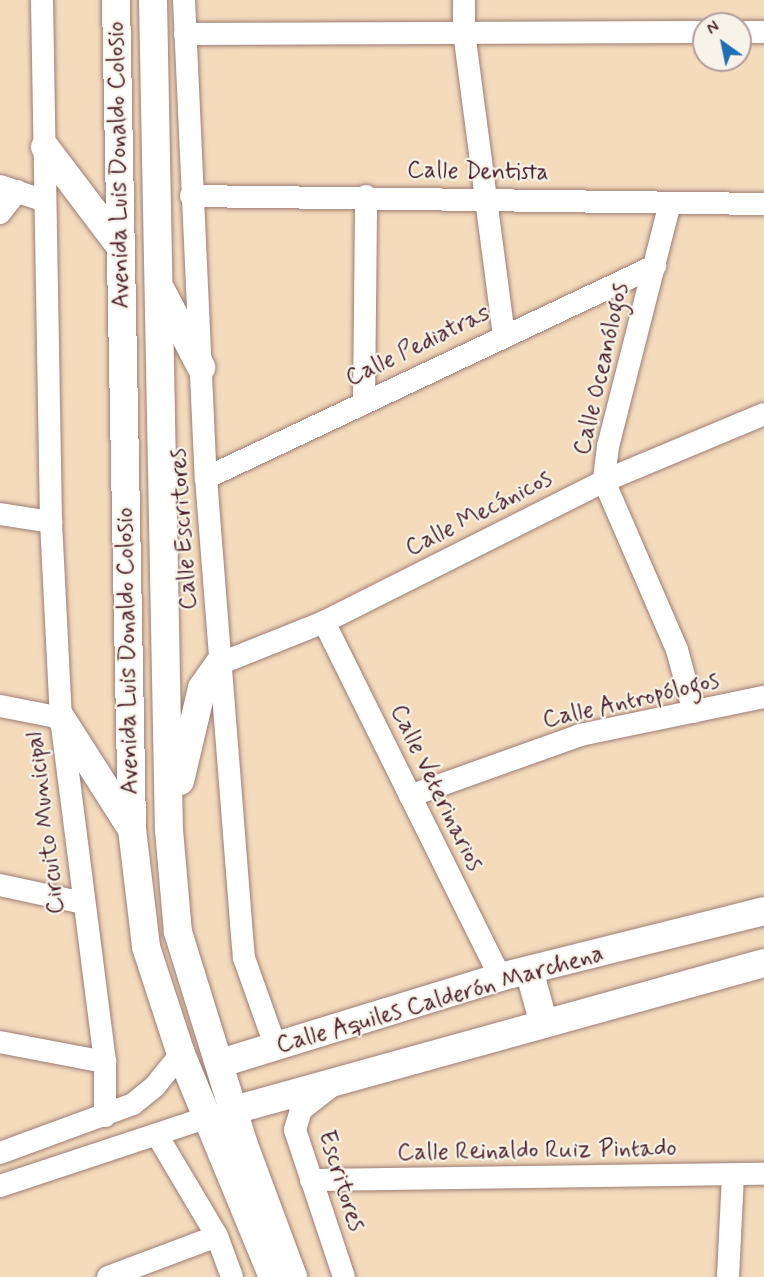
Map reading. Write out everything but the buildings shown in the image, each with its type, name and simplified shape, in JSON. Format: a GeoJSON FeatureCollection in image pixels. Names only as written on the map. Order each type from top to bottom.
{"type":"FeatureCollection","features":[{"type":"Feature","properties":{"kind":"main road","name":"Avenida Luis Donaldo Colosio"},"geometry":{"type":"LineString","coordinates":[[116,0],[132,829],[146,947],[181,1053],[222,1114],[273,1277]]}},
{"type":"Feature","properties":{"kind":"main road","name":"Avenida Luis Donaldo Colosio"},"geometry":{"type":"LineString","coordinates":[[153,0],[170,830],[178,932],[221,1063],[222,1114]]}},
{"type":"Feature","properties":{"kind":"main road"},"geometry":{"type":"LineString","coordinates":[[45,147],[120,246]]}},
{"type":"Feature","properties":{"kind":"main road"},"geometry":{"type":"LineString","coordinates":[[159,284],[201,367]]}},
{"type":"Feature","properties":{"kind":"main road"},"geometry":{"type":"LineString","coordinates":[[170,830],[202,688],[219,664]]}},
{"type":"Feature","properties":{"kind":"main road"},"geometry":{"type":"LineString","coordinates":[[62,718],[132,829]]}},
{"type":"Feature","properties":{"kind":"main road","name":"Calle Aquiles Calderón Marchena"},"geometry":{"type":"LineString","coordinates":[[221,1063],[276,1048],[500,977],[764,911]]}},
{"type":"Feature","properties":{"kind":"main road"},"geometry":{"type":"LineString","coordinates":[[222,1114],[764,963]]}},
{"type":"Feature","properties":{"kind":"main road"},"geometry":{"type":"LineString","coordinates":[[530,970],[544,1024]]}},
{"type":"Feature","properties":{"kind":"main road","name":"Avenida Luis Donaldo Colosio"},"geometry":{"type":"LineString","coordinates":[[234,1148],[293,1277]]}},
{"type":"Feature","properties":{"kind":"street","name":"Circuito Municipal"},"geometry":{"type":"LineString","coordinates":[[42,0],[51,522],[62,718],[82,903],[105,1062],[105,1116]]}},
{"type":"Feature","properties":{"kind":"street","name":"Calle Escritores"},"geometry":{"type":"LineString","coordinates":[[184,0],[191,196],[206,478],[244,958],[276,1048]]}},
{"type":"Feature","properties":{"kind":"street"},"geometry":{"type":"LineString","coordinates":[[464,0],[464,32],[484,200],[504,334]]}},
{"type":"Feature","properties":{"kind":"street"},"geometry":{"type":"LineString","coordinates":[[185,34],[692,32]]}},
{"type":"Feature","properties":{"kind":"street"},"geometry":{"type":"LineString","coordinates":[[0,213],[9,188],[45,201]]}},
{"type":"Feature","properties":{"kind":"street","name":"Calle Dentista"},"geometry":{"type":"LineString","coordinates":[[191,196],[366,196],[764,204]]}},
{"type":"Feature","properties":{"kind":"street"},"geometry":{"type":"LineString","coordinates":[[364,402],[366,196]]}},
{"type":"Feature","properties":{"kind":"street","name":"Calle Oceanólogos"},"geometry":{"type":"LineString","coordinates":[[670,203],[608,446],[604,481],[677,650],[694,712]]}},
{"type":"Feature","properties":{"kind":"street","name":"Calle Pediatras"},"geometry":{"type":"LineString","coordinates":[[206,478],[504,334],[655,266]]}},
{"type":"Feature","properties":{"kind":"street","name":"Calle Mecánicos"},"geometry":{"type":"LineString","coordinates":[[219,664],[324,622],[604,481],[764,414]]}},
{"type":"Feature","properties":{"kind":"street"},"geometry":{"type":"LineString","coordinates":[[0,514],[51,522]]}},
{"type":"Feature","properties":{"kind":"street","name":"Calle Veterinarios"},"geometry":{"type":"LineString","coordinates":[[324,622],[500,977]]}},
{"type":"Feature","properties":{"kind":"street","name":"Calle Antropólogos"},"geometry":{"type":"LineString","coordinates":[[410,796],[580,735],[764,697]]}},
{"type":"Feature","properties":{"kind":"street"},"geometry":{"type":"LineString","coordinates":[[0,706],[62,718]]}},
{"type":"Feature","properties":{"kind":"street"},"geometry":{"type":"LineString","coordinates":[[0,885],[82,903]]}},
{"type":"Feature","properties":{"kind":"street"},"geometry":{"type":"LineString","coordinates":[[0,1042],[105,1062]]}},
{"type":"Feature","properties":{"kind":"street"},"geometry":{"type":"LineString","coordinates":[[0,1153],[134,1104],[155,1086],[181,1053]]}},
{"type":"Feature","properties":{"kind":"street","name":"Escritores"},"geometry":{"type":"LineString","coordinates":[[335,1083],[305,1105],[295,1123],[311,1180],[344,1277]]}},
{"type":"Feature","properties":{"kind":"street"},"geometry":{"type":"LineString","coordinates":[[0,1186],[222,1114]]}},
{"type":"Feature","properties":{"kind":"street"},"geometry":{"type":"LineString","coordinates":[[158,1135],[217,1236],[232,1277]]}},
{"type":"Feature","properties":{"kind":"street","name":"Calle Reinaldo Ruiz Pintado"},"geometry":{"type":"LineString","coordinates":[[311,1180],[764,1174]]}},
{"type":"Feature","properties":{"kind":"street"},"geometry":{"type":"LineString","coordinates":[[728,1277],[733,1176]]}},
{"type":"Feature","properties":{"kind":"street"},"geometry":{"type":"LineString","coordinates":[[108,1277],[217,1236]]}}]}
